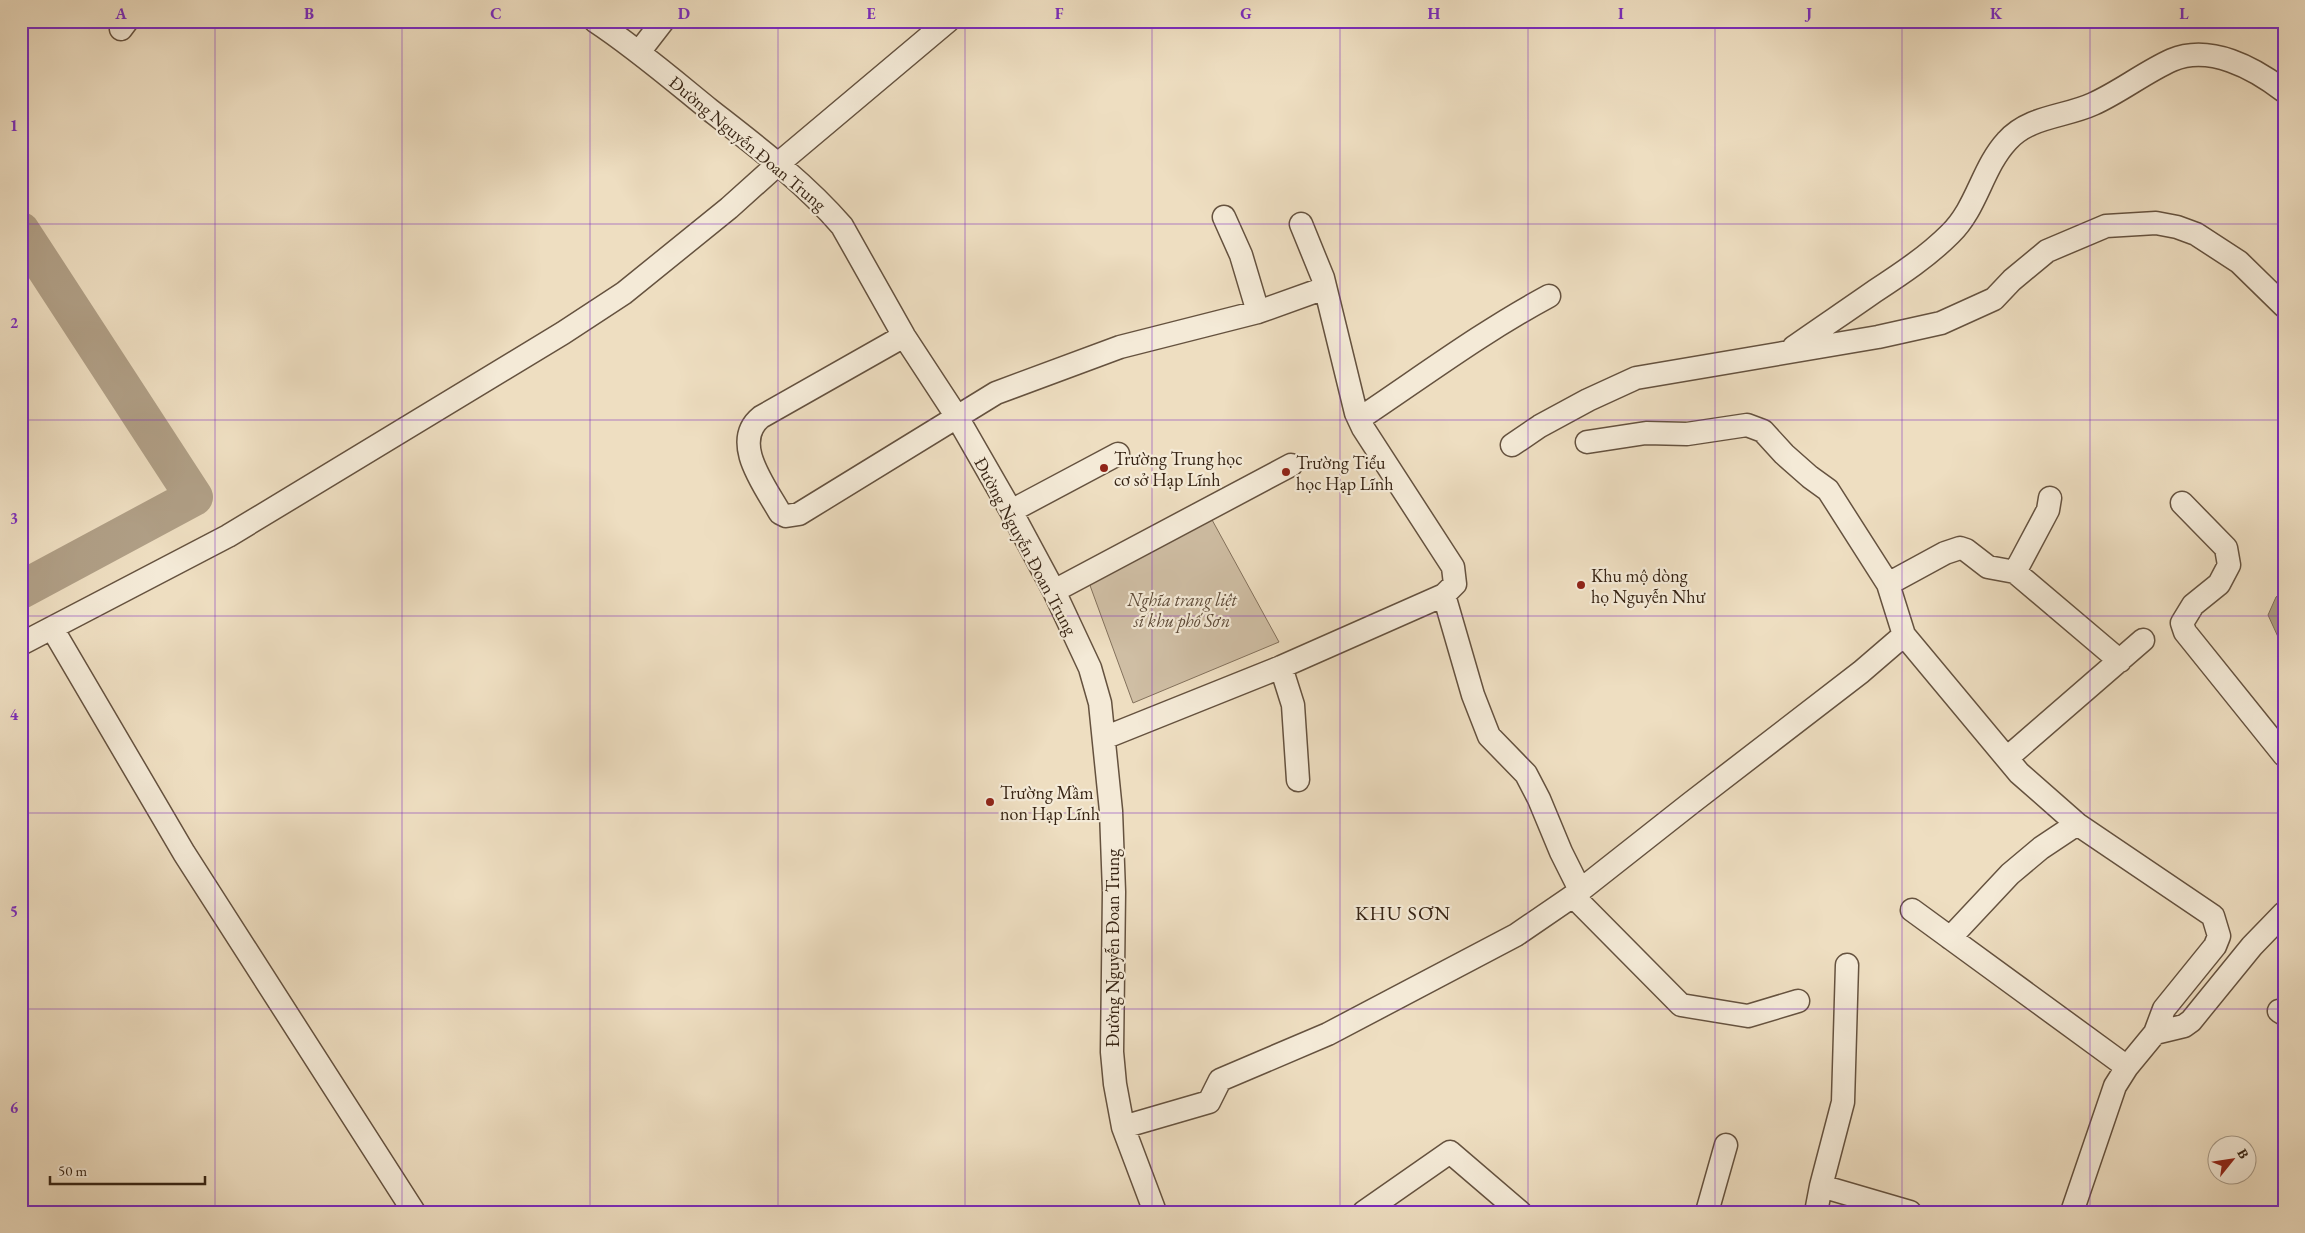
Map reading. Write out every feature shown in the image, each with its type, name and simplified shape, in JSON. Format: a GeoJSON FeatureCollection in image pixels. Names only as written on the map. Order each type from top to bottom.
{"type":"FeatureCollection","features":[{"type":"Feature","properties":{"kind":"street","name":"Đường Nguyễn Đoan Trung"},"geometry":{"type":"LineString","coordinates":[[595,21],[639,52],[778,164],[830,212],[842,226],[904,336],[957,417],[1054,591],[1090,668],[1100,703],[1111,811],[1114,873],[1112,1052],[1115,1084],[1123,1127],[1154,1212]]}},
{"type":"Feature","properties":{"kind":"street"},"geometry":{"type":"LineString","coordinates":[[639,52],[663,21]]}},
{"type":"Feature","properties":{"kind":"street"},"geometry":{"type":"LineString","coordinates":[[21,644],[228,536],[563,333],[624,293],[728,208],[948,21]]}},
{"type":"Feature","properties":{"kind":"street"},"geometry":{"type":"LineString","coordinates":[[1789,351],[1903,272],[1951,233],[1970,208],[1994,157],[2008,139],[2030,124],[2092,104],[2172,60],[2191,54],[2216,56],[2268,79],[2284,91]]}},
{"type":"Feature","properties":{"kind":"street"},"geometry":{"type":"LineString","coordinates":[[1224,217],[1240,255],[1258,312]]}},
{"type":"Feature","properties":{"kind":"street"},"geometry":{"type":"LineString","coordinates":[[1512,445],[1540,426],[1588,400],[1636,378],[1878,337],[1941,323],[1994,299],[2012,280],[2047,252],[2106,226],[2156,223],[2177,227],[2196,234],[2239,262],[2284,306]]}},
{"type":"Feature","properties":{"kind":"street"},"geometry":{"type":"LineString","coordinates":[[1104,738],[1282,667],[1444,595],[1455,584],[1453,567],[1359,420],[1325,288],[1302,224]]}},
{"type":"Feature","properties":{"kind":"street"},"geometry":{"type":"LineString","coordinates":[[904,336],[761,417],[751,427],[749,449],[755,468],[780,513],[786,516],[799,514],[996,393],[1120,347],[1258,312],[1325,288]]}},
{"type":"Feature","properties":{"kind":"street"},"geometry":{"type":"LineString","coordinates":[[1359,420],[1461,348],[1510,317],[1549,296]]}},
{"type":"Feature","properties":{"kind":"street"},"geometry":{"type":"LineString","coordinates":[[1588,442],[1646,433],[1687,434],[1747,425],[1763,431],[1784,454],[1828,490],[1888,584],[1904,635],[2019,773],[2077,824],[2213,916],[2219,936],[2215,946],[2164,1009],[2155,1033],[2126,1067],[2102,1121],[2072,1212]]}},
{"type":"Feature","properties":{"kind":"street"},"geometry":{"type":"LineString","coordinates":[[1011,511],[1118,454]]}},
{"type":"Feature","properties":{"kind":"street"},"geometry":{"type":"LineString","coordinates":[[1054,591],[1291,465]]}},
{"type":"Feature","properties":{"kind":"street"},"geometry":{"type":"LineString","coordinates":[[2016,572],[2048,510],[2050,498]]}},
{"type":"Feature","properties":{"kind":"street"},"geometry":{"type":"LineString","coordinates":[[2182,502],[2226,548],[2229,565],[2219,584],[2193,605],[2182,623],[2185,632],[2284,755]]}},
{"type":"Feature","properties":{"kind":"street"},"geometry":{"type":"LineString","coordinates":[[1888,584],[1944,553],[1960,548],[1966,550],[1988,567],[2016,572],[2120,661]]}},
{"type":"Feature","properties":{"kind":"street"},"geometry":{"type":"LineString","coordinates":[[1444,595],[1473,695],[1484,718],[1489,736],[1526,774],[1539,799],[1577,893],[1681,1005],[1748,1016],[1798,1001]]}},
{"type":"Feature","properties":{"kind":"street"},"geometry":{"type":"LineString","coordinates":[[52,628],[184,853],[414,1212]]}},
{"type":"Feature","properties":{"kind":"street"},"geometry":{"type":"LineString","coordinates":[[1123,1127],[1208,1102],[1220,1080],[1328,1034],[1516,935],[1577,893],[1861,672],[1904,635]]}},
{"type":"Feature","properties":{"kind":"street"},"geometry":{"type":"LineString","coordinates":[[2007,758],[2143,640]]}},
{"type":"Feature","properties":{"kind":"street"},"geometry":{"type":"LineString","coordinates":[[1282,667],[1294,705],[1298,780]]}},
{"type":"Feature","properties":{"kind":"street"},"geometry":{"type":"LineString","coordinates":[[1950,938],[2010,874],[2041,848],[2077,824]]}},
{"type":"Feature","properties":{"kind":"street"},"geometry":{"type":"LineString","coordinates":[[1912,910],[2126,1067]]}},
{"type":"Feature","properties":{"kind":"street"},"geometry":{"type":"LineString","coordinates":[[2155,1033],[2184,1026],[2192,1021],[2252,946],[2284,913]]}},
{"type":"Feature","properties":{"kind":"street"},"geometry":{"type":"LineString","coordinates":[[1816,1212],[1843,1102],[1847,966]]}},
{"type":"Feature","properties":{"kind":"street"},"geometry":{"type":"LineString","coordinates":[[1707,1212],[1726,1146]]}},
{"type":"Feature","properties":{"kind":"street"},"geometry":{"type":"LineString","coordinates":[[1364,1212],[1450,1152],[1520,1212]]}},
{"type":"Feature","properties":{"kind":"street"},"geometry":{"type":"LineString","coordinates":[[1821,1186],[1910,1212]]}},
{"type":"Feature","properties":{"kind":"green space","name":"Nghĩa trang liệt sĩ khu phố Sơn"},"geometry":{"type":"Polygon","coordinates":[[[1211,518],[1279,642],[1133,703],[1088,580],[1211,518]]]}},
{"type":"Feature","properties":{"kind":"shaded area"},"geometry":{"type":"Polygon","coordinates":[[[2284,591],[2284,650],[2268,615],[2276,597],[2284,591]]]}},
{"type":"Feature","properties":{"kind":"waterway"},"geometry":{"type":"LineString","coordinates":[[21,231],[194,497],[21,590]]}},
{"type":"Feature","properties":{"kind":"place","name":"Trường Trung học cơ sở Hạp Lĩnh"},"geometry":{"type":"Point","coordinates":[1104,468]}},
{"type":"Feature","properties":{"kind":"place","name":"Trường Tiểu học Hạp Lĩnh"},"geometry":{"type":"Point","coordinates":[1286,472]}},
{"type":"Feature","properties":{"kind":"place","name":"Khu mộ dòng họ Nguyễn Như"},"geometry":{"type":"Point","coordinates":[1581,585]}},
{"type":"Feature","properties":{"kind":"place","name":"Trường Mầm non Hạp Lĩnh"},"geometry":{"type":"Point","coordinates":[990,802]}},
{"type":"Feature","properties":{"kind":"district","name":"KHU SƠN"},"geometry":{"type":"Point","coordinates":[1403,913]}}]}
